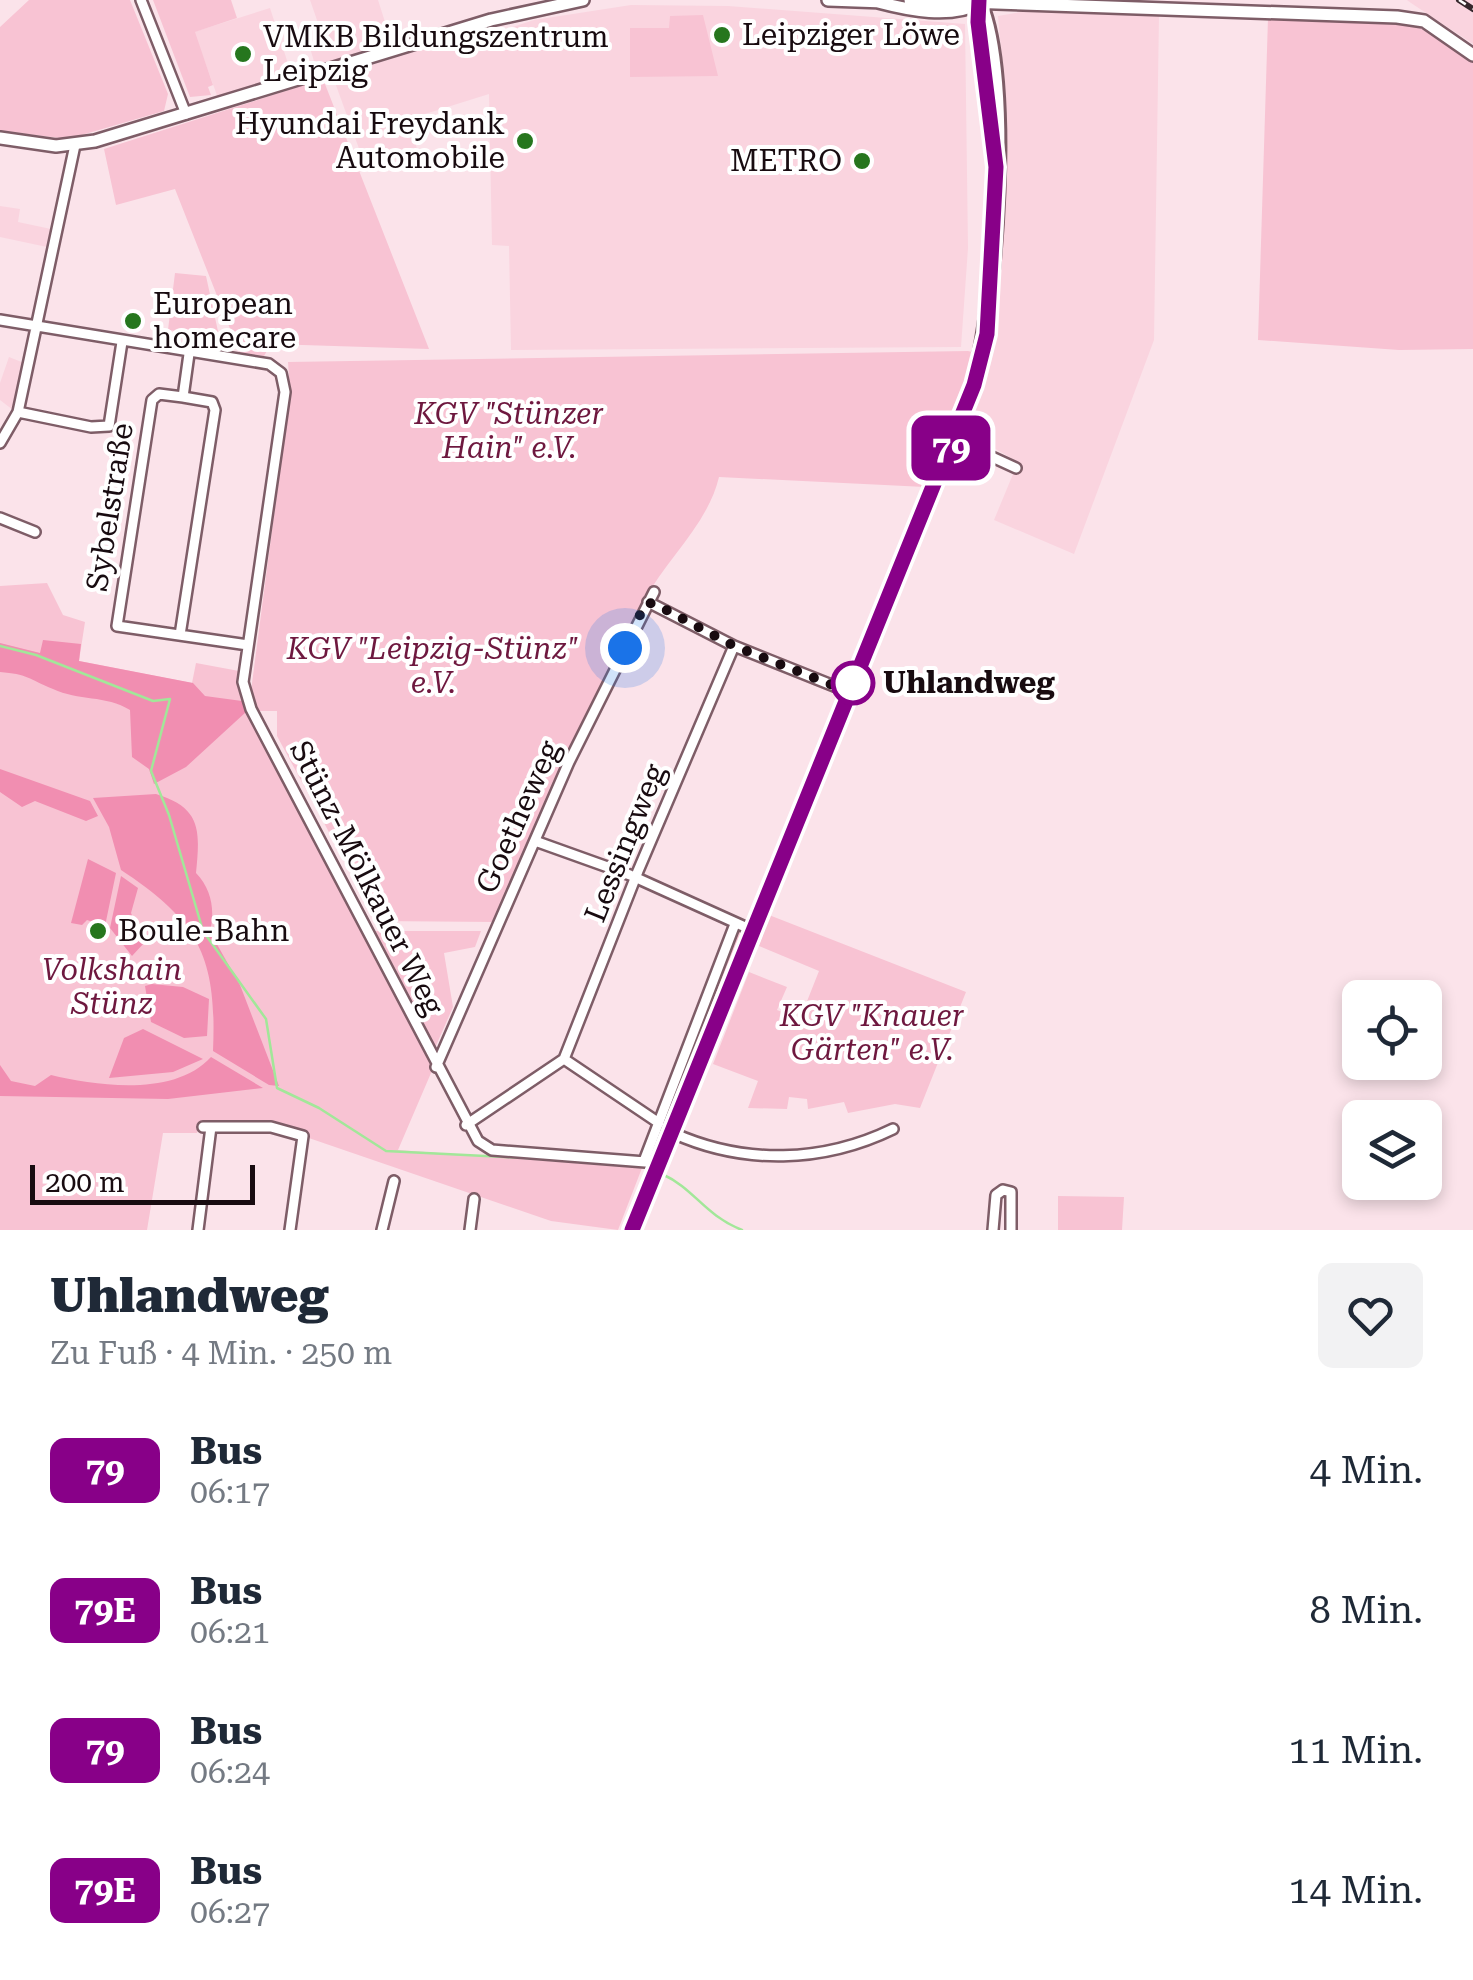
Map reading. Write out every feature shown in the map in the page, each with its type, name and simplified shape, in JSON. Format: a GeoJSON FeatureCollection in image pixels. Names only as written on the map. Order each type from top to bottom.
{"type":"FeatureCollection","features":[{"type":"Feature","properties":{"kind":"main road"},"geometry":{"type":"LineString","coordinates":[[632,1230],[651,1162],[673,1134],[955,440],[987,334],[996,167],[978,22],[979,2]]}},
{"type":"Feature","properties":{"kind":"street"},"geometry":{"type":"LineString","coordinates":[[141,0],[186,114]]}},
{"type":"Feature","properties":{"kind":"street"},"geometry":{"type":"LineString","coordinates":[[0,138],[75,145],[95,141],[492,20],[583,0]]}},
{"type":"Feature","properties":{"kind":"street"},"geometry":{"type":"LineString","coordinates":[[828,0],[1398,16],[1424,22],[1473,55]]}},
{"type":"Feature","properties":{"kind":"street"},"geometry":{"type":"LineString","coordinates":[[878,2],[909,9],[963,11],[979,2]]}},
{"type":"Feature","properties":{"kind":"street"},"geometry":{"type":"LineString","coordinates":[[0,443],[18,412],[75,145]]}},
{"type":"Feature","properties":{"kind":"street"},"geometry":{"type":"LineString","coordinates":[[0,320],[189,354],[184,397],[212,402],[215,410],[180,635],[248,644]]}},
{"type":"Feature","properties":{"kind":"street"},"geometry":{"type":"LineString","coordinates":[[18,412],[91,427],[109,426],[122,342]]}},
{"type":"Feature","properties":{"kind":"street","name":"Stünz-Mölkauer Weg"},"geometry":{"type":"LineString","coordinates":[[189,354],[269,364],[281,374],[285,392],[243,682],[252,709],[466,1125]]}},
{"type":"Feature","properties":{"kind":"street","name":"Sybelstraße"},"geometry":{"type":"LineString","coordinates":[[180,635],[118,626],[154,395],[184,397]]}},
{"type":"Feature","properties":{"kind":"street"},"geometry":{"type":"LineString","coordinates":[[955,440],[1016,468]]}},
{"type":"Feature","properties":{"kind":"street"},"geometry":{"type":"LineString","coordinates":[[0,518],[36,532]]}},
{"type":"Feature","properties":{"kind":"street","name":"Goetheweg"},"geometry":{"type":"LineString","coordinates":[[436,1068],[595,706],[654,592]]}},
{"type":"Feature","properties":{"kind":"street"},"geometry":{"type":"LineString","coordinates":[[648,602],[734,646],[850,692]]}},
{"type":"Feature","properties":{"kind":"street","name":"Lessingweg"},"geometry":{"type":"LineString","coordinates":[[564,1059],[734,646]]}},
{"type":"Feature","properties":{"kind":"street"},"geometry":{"type":"LineString","coordinates":[[535,840],[754,931]]}},
{"type":"Feature","properties":{"kind":"street"},"geometry":{"type":"LineString","coordinates":[[660,1124],[564,1059],[466,1125],[492,1150],[651,1162],[660,1124],[736,924]]}},
{"type":"Feature","properties":{"kind":"street"},"geometry":{"type":"LineString","coordinates":[[198,1230],[207,1127],[271,1126],[303,1136],[290,1230]]}},
{"type":"Feature","properties":{"kind":"street"},"geometry":{"type":"LineString","coordinates":[[673,1134],[733,1152],[785,1156],[838,1149],[893,1129]]}},
{"type":"Feature","properties":{"kind":"street"},"geometry":{"type":"LineString","coordinates":[[382,1230],[394,1180]]}},
{"type":"Feature","properties":{"kind":"street"},"geometry":{"type":"LineString","coordinates":[[993,1230],[996,1195],[1002,1190],[1011,1192],[1014,1199],[1011,1230]]}},
{"type":"Feature","properties":{"kind":"street"},"geometry":{"type":"LineString","coordinates":[[470,1230],[474,1199]]}},
{"type":"Feature","properties":{"kind":"shaded area"},"geometry":{"type":"Polygon","coordinates":[[[310,0],[378,0],[392,44],[316,68],[310,48],[325,43],[310,0]]]}},
{"type":"Feature","properties":{"kind":"shaded area"},"geometry":{"type":"Polygon","coordinates":[[[1407,0],[1473,0],[1473,44],[1411,3],[1407,0]]]}},
{"type":"Feature","properties":{"kind":"shaded area"},"geometry":{"type":"Polygon","coordinates":[[[631,5],[728,6],[965,24],[968,248],[961,347],[511,350],[509,246],[492,245],[489,94],[409,119],[417,149],[365,165],[333,77],[485,30],[488,35],[534,20],[631,5]]]}},
{"type":"Feature","properties":{"kind":"shaded area","name":"VMKB Bildungszentrum Leipzig"},"geometry":{"type":"Polygon","coordinates":[[[270,8],[292,76],[218,98],[194,32],[270,8]]]}},
{"type":"Feature","properties":{"kind":"shaded area"},"geometry":{"type":"Polygon","coordinates":[[[1032,10],[1159,15],[1154,340],[1074,554],[994,520],[1018,462],[973,436],[970,425],[993,332],[1007,118],[998,16],[1032,10]]]}},
{"type":"Feature","properties":{"kind":"shaded area"},"geometry":{"type":"Polygon","coordinates":[[[0,206],[20,209],[18,222],[51,229],[47,247],[0,237],[0,206]]]}},
{"type":"Feature","properties":{"kind":"shaded area"},"geometry":{"type":"Polygon","coordinates":[[[9,357],[24,363],[13,410],[0,400],[0,383],[9,357]]]}},
{"type":"Feature","properties":{"kind":"shaded area"},"geometry":{"type":"Polygon","coordinates":[[[43,640],[81,644],[79,661],[193,683],[205,696],[242,701],[246,712],[186,767],[154,784],[149,769],[132,757],[130,710],[0,672],[0,643],[40,653],[43,640]]]}},
{"type":"Feature","properties":{"kind":"shaded area"},"geometry":{"type":"Polygon","coordinates":[[[0,769],[90,801],[98,816],[86,821],[35,801],[22,807],[0,792],[0,769]]]}},
{"type":"Feature","properties":{"kind":"shaded area"},"geometry":{"type":"Polygon","coordinates":[[[156,794],[182,806],[195,823],[196,873],[211,901],[210,932],[240,985],[279,1086],[269,1085],[213,1051],[211,991],[198,945],[169,907],[121,870],[109,827],[93,798],[156,794]]]}},
{"type":"Feature","properties":{"kind":"shaded area"},"geometry":{"type":"Polygon","coordinates":[[[88,859],[116,873],[105,926],[87,920],[82,925],[71,923],[88,859]]]}},
{"type":"Feature","properties":{"kind":"shaded area"},"geometry":{"type":"Polygon","coordinates":[[[121,876],[138,888],[131,913],[144,943],[132,956],[110,928],[121,876]]]}},
{"type":"Feature","properties":{"kind":"shaded area"},"geometry":{"type":"Polygon","coordinates":[[[145,986],[183,987],[209,999],[207,1036],[184,1038],[151,1022],[145,986]]]}},
{"type":"Feature","properties":{"kind":"shaded area"},"geometry":{"type":"Polygon","coordinates":[[[143,1029],[203,1059],[173,1072],[109,1078],[124,1038],[143,1029]]]}},
{"type":"Feature","properties":{"kind":"shaded area"},"geometry":{"type":"Polygon","coordinates":[[[211,1057],[263,1088],[168,1099],[0,1096],[0,1065],[11,1081],[35,1086],[51,1075],[135,1085],[177,1078],[196,1070],[211,1057]]]}},
{"type":"Feature","properties":{"kind":"green space"},"geometry":{"type":"Polygon","coordinates":[[[29,0],[130,0],[168,94],[164,111],[68,139],[0,131],[0,27],[29,0]]]}},
{"type":"Feature","properties":{"kind":"green space"},"geometry":{"type":"Polygon","coordinates":[[[153,0],[231,0],[237,18],[195,32],[213,85],[208,87],[211,95],[190,97],[153,0]]]}},
{"type":"Feature","properties":{"kind":"green space"},"geometry":{"type":"Polygon","coordinates":[[[703,15],[718,76],[630,77],[630,28],[669,28],[670,16],[703,15]]]}},
{"type":"Feature","properties":{"kind":"green space"},"geometry":{"type":"Polygon","coordinates":[[[1268,18],[1410,22],[1473,60],[1473,349],[1399,350],[1258,340],[1268,18]]]}},
{"type":"Feature","properties":{"kind":"green space"},"geometry":{"type":"Polygon","coordinates":[[[323,79],[429,349],[271,344],[264,356],[240,354],[175,189],[116,205],[104,149],[323,79]]]}},
{"type":"Feature","properties":{"kind":"green space"},"geometry":{"type":"Polygon","coordinates":[[[175,273],[206,276],[219,336],[168,330],[175,273]]]}},
{"type":"Feature","properties":{"kind":"green space"},"geometry":{"type":"Polygon","coordinates":[[[976,353],[925,487],[719,477],[706,510],[653,585],[624,640],[566,760],[496,922],[377,921],[277,736],[277,711],[256,711],[251,691],[290,393],[288,362],[976,353]]]}},
{"type":"Feature","properties":{"kind":"green space","name":"Volkshain Stünz"},"geometry":{"type":"Polygon","coordinates":[[[47,583],[63,615],[85,622],[79,661],[192,683],[196,663],[239,671],[239,691],[246,713],[434,1066],[398,1150],[642,1168],[618,1230],[551,1221],[268,1124],[199,1125],[197,1133],[163,1133],[147,1230],[0,1230],[0,586],[47,583]]]}},
{"type":"Feature","properties":{"kind":"green space","name":"KGV \"Knauer Gärten\" e.V."},"geometry":{"type":"Polygon","coordinates":[[[769,915],[966,992],[920,1108],[895,1104],[848,1113],[844,1102],[808,1109],[807,1099],[789,1097],[787,1109],[748,1108],[758,1081],[713,1064],[749,972],[787,987],[777,1010],[800,1019],[819,971],[759,946],[769,915]]]}},
{"type":"Feature","properties":{"kind":"green space"},"geometry":{"type":"Polygon","coordinates":[[[735,924],[754,931],[658,1163],[644,1161],[735,924]]]}},
{"type":"Feature","properties":{"kind":"green space"},"geometry":{"type":"Polygon","coordinates":[[[375,931],[481,931],[475,947],[444,953],[453,1007],[435,1048],[375,931]]]}},
{"type":"Feature","properties":{"kind":"green space"},"geometry":{"type":"Polygon","coordinates":[[[1058,1196],[1124,1197],[1122,1230],[1058,1230],[1058,1196]]]}},
{"type":"Feature","properties":{"kind":"waterway"},"geometry":{"type":"LineString","coordinates":[[0,646],[36,655],[153,701],[170,699],[151,771],[169,815],[203,931],[266,1019],[277,1088],[319,1108],[386,1151],[568,1160]]}},
{"type":"Feature","properties":{"kind":"waterway"},"geometry":{"type":"LineString","coordinates":[[662,1174],[718,1217],[742,1230]]}},
{"type":"Feature","properties":{"kind":"railway"},"geometry":{"type":"LineString","coordinates":[[1459,0],[1473,9]]}},
{"type":"Feature","properties":{"kind":"bus line","name":"79"},"geometry":{"type":"LineString","coordinates":[[632,1230],[955,440],[974,385],[987,334],[996,167],[978,22],[979,0]]}},
{"type":"Feature","properties":{"kind":"place","name":"Leipziger Löwe"},"geometry":{"type":"Point","coordinates":[722,35]}},
{"type":"Feature","properties":{"kind":"place","name":"VMKB Bildungszentrum Leipzig"},"geometry":{"type":"Point","coordinates":[243,54]}},
{"type":"Feature","properties":{"kind":"place","name":"Hyundai Freydank Automobile"},"geometry":{"type":"Point","coordinates":[525,141]}},
{"type":"Feature","properties":{"kind":"place","name":"METRO"},"geometry":{"type":"Point","coordinates":[862,161]}},
{"type":"Feature","properties":{"kind":"place","name":"European homecare"},"geometry":{"type":"Point","coordinates":[133,321]}},
{"type":"Feature","properties":{"kind":"place","name":"Uhlandweg"},"geometry":{"type":"Point","coordinates":[853,683]}},
{"type":"Feature","properties":{"kind":"place","name":"Boule-Bahn"},"geometry":{"type":"Point","coordinates":[98,931]}},
{"type":"Feature","properties":{"kind":"route"},"geometry":{"type":"LineString","coordinates":[[625,648],[648,602],[734,646],[850,692],[853,683]]}},
{"type":"Feature","properties":{"kind":"park label","name":"KGV \"Stünzer Hain\" e.V."},"geometry":{"type":"Point","coordinates":[509,431]}},
{"type":"Feature","properties":{"kind":"park label","name":"KGV \"Leipzig-Stünz\" e.V."},"geometry":{"type":"Point","coordinates":[433,666]}}]}
